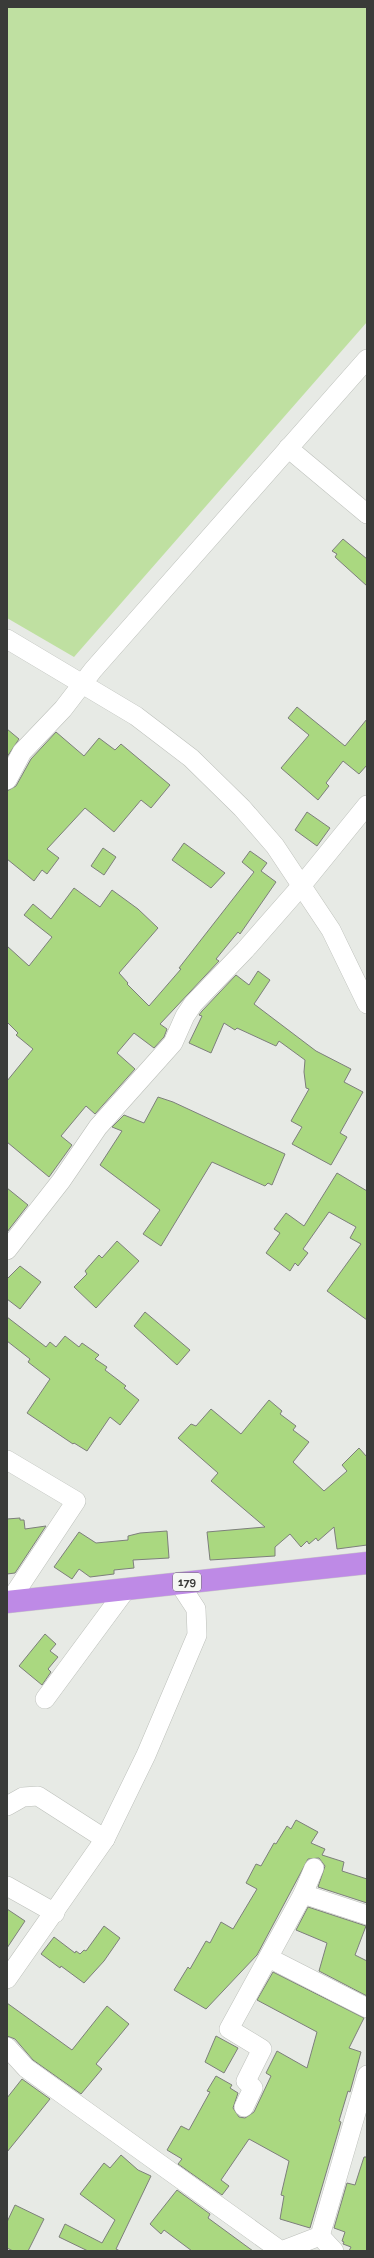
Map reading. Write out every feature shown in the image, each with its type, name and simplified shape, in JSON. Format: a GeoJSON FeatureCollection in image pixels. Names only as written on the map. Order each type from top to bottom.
{"type":"FeatureCollection","features":[{"type":"Feature","properties":{"kind":"highway","name":"179"},"geometry":{"type":"LineString","coordinates":[[8,1602],[367,1563]]}},
{"type":"Feature","properties":{"kind":"street"},"geometry":{"type":"LineString","coordinates":[[7,780],[22,752],[367,359]]}},
{"type":"Feature","properties":{"kind":"street"},"geometry":{"type":"LineString","coordinates":[[288,448],[367,514]]}},
{"type":"Feature","properties":{"kind":"street"},"geometry":{"type":"LineString","coordinates":[[7,639],[84,683],[136,716],[191,758],[242,808],[275,846],[331,930],[367,1004]]}},
{"type":"Feature","properties":{"kind":"street"},"geometry":{"type":"LineString","coordinates":[[7,1250],[61,1181],[98,1127],[173,1043],[185,1016],[193,1004],[245,950],[302,886],[367,805]]}},
{"type":"Feature","properties":{"kind":"street"},"geometry":{"type":"LineString","coordinates":[[7,1460],[76,1501],[8,1602]]}},
{"type":"Feature","properties":{"kind":"street"},"geometry":{"type":"LineString","coordinates":[[7,1979],[55,1913],[105,1839],[146,1755],[197,1635],[196,1609],[179,1583]]}},
{"type":"Feature","properties":{"kind":"street"},"geometry":{"type":"LineString","coordinates":[[45,1699],[127,1588]]}},
{"type":"Feature","properties":{"kind":"street"},"geometry":{"type":"LineString","coordinates":[[7,1806],[23,1797],[38,1796],[105,1839]]}},
{"type":"Feature","properties":{"kind":"street"},"geometry":{"type":"LineString","coordinates":[[244,2107],[253,2088],[246,2081],[262,2049],[229,2029],[303,1894],[314,1868]]}},
{"type":"Feature","properties":{"kind":"street"},"geometry":{"type":"LineString","coordinates":[[7,1886],[55,1913]]}},
{"type":"Feature","properties":{"kind":"street"},"geometry":{"type":"LineString","coordinates":[[303,1894],[367,1915]]}},
{"type":"Feature","properties":{"kind":"street"},"geometry":{"type":"LineString","coordinates":[[269,1958],[367,2008]]}},
{"type":"Feature","properties":{"kind":"street"},"geometry":{"type":"LineString","coordinates":[[7,2047],[26,2068],[281,2251],[320,2236]]}},
{"type":"Feature","properties":{"kind":"street"},"geometry":{"type":"LineString","coordinates":[[320,2236],[364,2098],[367,2075]]}},
{"type":"Feature","properties":{"kind":"street"},"geometry":{"type":"LineString","coordinates":[[320,2236],[334,2251]]}},
{"type":"Feature","properties":{"kind":"green space"},"geometry":{"type":"Polygon","coordinates":[[[7,7],[367,7],[367,322],[74,657],[7,618],[7,7]]]}},
{"type":"Feature","properties":{"kind":"building"},"geometry":{"type":"Polygon","coordinates":[[[343,539],[367,559],[367,586],[335,557],[337,554],[332,551],[343,539]]]}},
{"type":"Feature","properties":{"kind":"building"},"geometry":{"type":"Polygon","coordinates":[[[297,707],[345,746],[367,719],[367,765],[359,774],[343,761],[326,783],[329,786],[318,800],[281,768],[309,735],[288,718],[297,707]]]}},
{"type":"Feature","properties":{"kind":"building"},"geometry":{"type":"Polygon","coordinates":[[[7,729],[19,739],[7,757],[7,729]]]}},
{"type":"Feature","properties":{"kind":"building"},"geometry":{"type":"Polygon","coordinates":[[[56,732],[84,756],[99,738],[115,750],[121,744],[170,785],[151,808],[141,800],[114,832],[85,808],[47,849],[59,858],[47,874],[42,870],[34,881],[7,859],[7,791],[16,786],[31,759],[56,732]]]}},
{"type":"Feature","properties":{"kind":"building"},"geometry":{"type":"Polygon","coordinates":[[[307,812],[330,828],[317,846],[295,830],[307,812]]]}},
{"type":"Feature","properties":{"kind":"building"},"geometry":{"type":"Polygon","coordinates":[[[184,843],[225,873],[211,888],[172,860],[184,843]]]}},
{"type":"Feature","properties":{"kind":"building"},"geometry":{"type":"Polygon","coordinates":[[[103,848],[116,857],[104,875],[91,866],[103,848]]]}},
{"type":"Feature","properties":{"kind":"building"},"geometry":{"type":"Polygon","coordinates":[[[250,851],[267,863],[261,871],[276,882],[240,934],[238,932],[216,959],[219,961],[160,1024],[167,1029],[164,1037],[154,1048],[134,1033],[117,1053],[135,1069],[95,1114],[86,1106],[61,1136],[72,1145],[49,1177],[7,1142],[7,1081],[33,1049],[16,1035],[18,1033],[7,1022],[7,946],[29,966],[52,937],[24,915],[33,904],[51,919],[74,888],[100,907],[112,890],[138,909],[158,928],[119,973],[128,983],[127,984],[149,1006],[181,969],[179,968],[254,872],[242,862],[250,851]]]}},
{"type":"Feature","properties":{"kind":"building"},"geometry":{"type":"Polygon","coordinates":[[[258,971],[270,980],[254,1004],[316,1051],[351,1069],[344,1082],[363,1092],[340,1133],[347,1137],[331,1165],[292,1144],[302,1127],[291,1121],[309,1089],[306,1088],[304,1072],[305,1060],[279,1041],[276,1046],[237,1028],[235,1030],[224,1023],[211,1053],[189,1043],[202,1016],[199,1015],[236,975],[249,985],[258,971]]]}},
{"type":"Feature","properties":{"kind":"building"},"geometry":{"type":"Polygon","coordinates":[[[158,1097],[173,1102],[285,1154],[272,1185],[268,1183],[265,1186],[212,1162],[161,1246],[143,1234],[160,1210],[100,1165],[122,1131],[112,1127],[124,1115],[144,1123],[158,1097]]]}},
{"type":"Feature","properties":{"kind":"building"},"geometry":{"type":"Polygon","coordinates":[[[337,1173],[367,1191],[367,1320],[327,1291],[361,1244],[350,1238],[356,1227],[329,1212],[303,1249],[308,1253],[298,1266],[295,1263],[290,1271],[266,1253],[280,1233],[274,1229],[286,1213],[304,1226],[337,1173]]]}},
{"type":"Feature","properties":{"kind":"building"},"geometry":{"type":"Polygon","coordinates":[[[7,1188],[28,1205],[7,1232],[7,1188]]]}},
{"type":"Feature","properties":{"kind":"building"},"geometry":{"type":"Polygon","coordinates":[[[117,1241],[139,1261],[96,1308],[74,1287],[87,1274],[85,1271],[99,1255],[102,1258],[117,1241]]]}},
{"type":"Feature","properties":{"kind":"building"},"geometry":{"type":"Polygon","coordinates":[[[20,1266],[41,1282],[20,1309],[7,1299],[7,1279],[20,1266]]]}},
{"type":"Feature","properties":{"kind":"building"},"geometry":{"type":"Polygon","coordinates":[[[145,1312],[190,1350],[177,1365],[134,1326],[145,1312]]]}},
{"type":"Feature","properties":{"kind":"building"},"geometry":{"type":"Polygon","coordinates":[[[7,1317],[46,1347],[50,1342],[56,1347],[65,1336],[79,1347],[82,1343],[99,1355],[95,1359],[107,1367],[105,1370],[126,1386],[124,1388],[139,1400],[120,1425],[110,1417],[87,1451],[74,1443],[73,1444],[27,1413],[50,1379],[28,1362],[30,1359],[7,1341],[7,1317]]]}},
{"type":"Feature","properties":{"kind":"building"},"geometry":{"type":"Polygon","coordinates":[[[269,1400],[282,1411],[280,1414],[296,1426],[293,1430],[309,1442],[293,1462],[324,1491],[347,1471],[342,1465],[359,1448],[367,1457],[367,1545],[337,1549],[334,1527],[318,1541],[316,1538],[309,1544],[307,1541],[301,1547],[290,1534],[275,1547],[275,1556],[210,1560],[207,1532],[265,1527],[211,1481],[218,1473],[178,1438],[191,1424],[196,1426],[211,1409],[241,1434],[269,1400]]]}},
{"type":"Feature","properties":{"kind":"building"},"geometry":{"type":"Polygon","coordinates":[[[20,1518],[20,1520],[24,1520],[25,1529],[46,1526],[15,1573],[7,1574],[7,1519],[20,1518]]]}},
{"type":"Feature","properties":{"kind":"building"},"geometry":{"type":"Polygon","coordinates":[[[167,1531],[169,1558],[133,1560],[134,1568],[114,1570],[114,1574],[90,1577],[79,1569],[72,1579],[54,1567],[79,1532],[96,1543],[128,1540],[128,1536],[140,1533],[167,1531]]]}},
{"type":"Feature","properties":{"kind":"building"},"geometry":{"type":"Polygon","coordinates":[[[45,1634],[56,1644],[50,1651],[58,1657],[48,1669],[51,1672],[42,1685],[19,1666],[45,1634]]]}},
{"type":"Feature","properties":{"kind":"building"},"geometry":{"type":"Polygon","coordinates":[[[296,1820],[318,1832],[311,1843],[325,1849],[322,1855],[344,1862],[342,1871],[367,1879],[367,1903],[318,1887],[325,1866],[319,1858],[308,1859],[257,1955],[206,2009],[174,1990],[188,1967],[190,1969],[206,1941],[210,1943],[221,1922],[233,1929],[257,1889],[246,1883],[256,1864],[261,1866],[274,1843],[276,1844],[287,1826],[291,1829],[296,1820]]]}},
{"type":"Feature","properties":{"kind":"building"},"geometry":{"type":"Polygon","coordinates":[[[308,1907],[366,1926],[355,1955],[367,1961],[367,1996],[319,1971],[327,1943],[296,1930],[308,1907]]]}},
{"type":"Feature","properties":{"kind":"building"},"geometry":{"type":"Polygon","coordinates":[[[7,1909],[25,1921],[7,1948],[7,1909]]]}},
{"type":"Feature","properties":{"kind":"building"},"geometry":{"type":"Polygon","coordinates":[[[104,1926],[120,1938],[104,1961],[84,1983],[61,1966],[60,1968],[41,1954],[54,1937],[75,1953],[76,1951],[80,1954],[84,1950],[86,1951],[104,1926]]]}},
{"type":"Feature","properties":{"kind":"building"},"geometry":{"type":"Polygon","coordinates":[[[273,1972],[364,2018],[349,2048],[361,2052],[350,2092],[348,2091],[339,2121],[341,2122],[310,2228],[280,2219],[284,2196],[281,2195],[289,2161],[249,2139],[221,2180],[229,2186],[222,2195],[178,2164],[182,2159],[167,2150],[181,2126],[189,2130],[210,2092],[207,2091],[216,2076],[232,2085],[230,2088],[238,2093],[233,2108],[239,2117],[245,2118],[254,2112],[271,2076],[266,2073],[277,2051],[307,2068],[317,2032],[257,2000],[273,1972]]]}},
{"type":"Feature","properties":{"kind":"building"},"geometry":{"type":"Polygon","coordinates":[[[7,2003],[72,2050],[107,2006],[129,2024],[96,2064],[102,2069],[81,2094],[33,2060],[15,2039],[7,2036],[7,2003]]]}},
{"type":"Feature","properties":{"kind":"building"},"geometry":{"type":"Polygon","coordinates":[[[216,2036],[238,2048],[224,2073],[205,2062],[216,2036]]]}},
{"type":"Feature","properties":{"kind":"building"},"geometry":{"type":"Polygon","coordinates":[[[22,2079],[50,2099],[7,2152],[7,2098],[22,2079]]]}},
{"type":"Feature","properties":{"kind":"building"},"geometry":{"type":"Polygon","coordinates":[[[121,2155],[138,2170],[151,2176],[116,2249],[120,2251],[88,2251],[59,2237],[65,2224],[102,2243],[115,2220],[80,2194],[104,2163],[110,2168],[121,2155]]]}},
{"type":"Feature","properties":{"kind":"building"},"geometry":{"type":"Polygon","coordinates":[[[364,2157],[367,2157],[367,2251],[349,2251],[351,2247],[343,2244],[344,2242],[342,2241],[345,2232],[334,2228],[347,2183],[355,2185],[364,2157]]]}},
{"type":"Feature","properties":{"kind":"building"},"geometry":{"type":"Polygon","coordinates":[[[177,2190],[210,2214],[208,2218],[253,2251],[192,2251],[164,2230],[161,2234],[150,2224],[177,2190]]]}},
{"type":"Feature","properties":{"kind":"building"},"geometry":{"type":"Polygon","coordinates":[[[15,2205],[44,2219],[28,2251],[13,2251],[7,2248],[7,2222],[15,2205]]]}}]}
